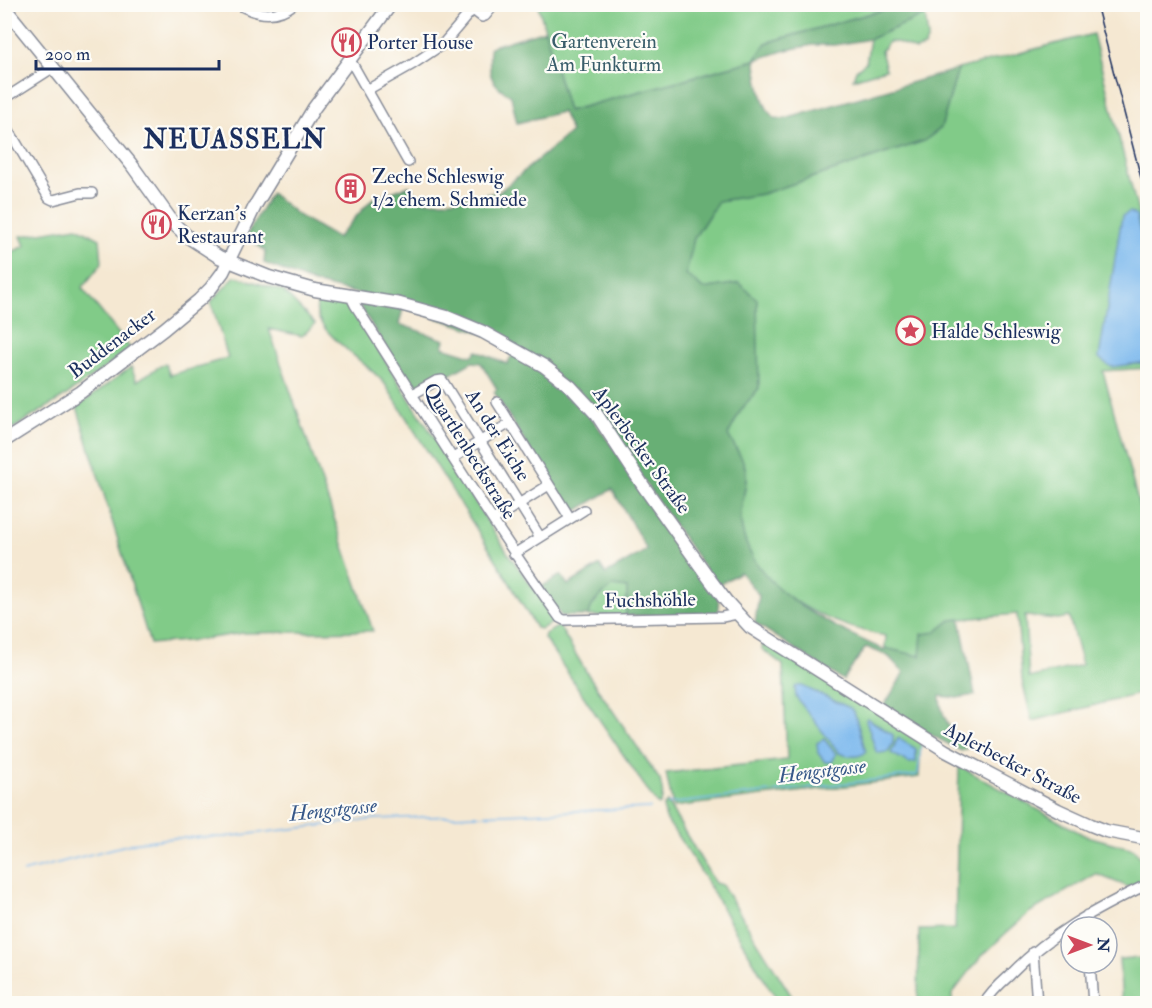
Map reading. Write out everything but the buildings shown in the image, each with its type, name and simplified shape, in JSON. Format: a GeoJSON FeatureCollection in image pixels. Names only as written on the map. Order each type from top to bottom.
{"type":"FeatureCollection","features":[{"type":"Feature","properties":{"kind":"main road","name":"Buddenacker"},"geometry":{"type":"LineString","coordinates":[[4,441],[81,392],[193,305],[214,284],[293,140],[348,60],[392,4]]}},
{"type":"Feature","properties":{"kind":"main road","name":"Aplerbecker Straße"},"geometry":{"type":"LineString","coordinates":[[4,7],[131,164],[174,224],[202,247],[228,261],[269,277],[315,290],[400,304],[470,326],[521,352],[571,387],[597,415],[644,487],[737,614],[760,634],[946,751],[1091,825],[1106,831],[1148,839]]}},
{"type":"Feature","properties":{"kind":"street"},"geometry":{"type":"LineString","coordinates":[[238,4],[264,15],[283,12],[294,4]]}},
{"type":"Feature","properties":{"kind":"street"},"geometry":{"type":"LineString","coordinates":[[367,90],[443,44],[468,7],[483,17],[495,4]]}},
{"type":"Feature","properties":{"kind":"street"},"geometry":{"type":"LineString","coordinates":[[348,60],[408,162]]}},
{"type":"Feature","properties":{"kind":"street"},"geometry":{"type":"LineString","coordinates":[[4,99],[54,67]]}},
{"type":"Feature","properties":{"kind":"street"},"geometry":{"type":"LineString","coordinates":[[4,122],[49,198],[53,200],[80,193],[92,193]]}},
{"type":"Feature","properties":{"kind":"street","name":"Quartlenbeckstraße"},"geometry":{"type":"LineString","coordinates":[[354,296],[355,305],[514,554],[560,618],[564,620]]}},
{"type":"Feature","properties":{"kind":"street","name":"An der Eiche"},"geometry":{"type":"LineString","coordinates":[[413,394],[442,380],[540,537]]}},
{"type":"Feature","properties":{"kind":"street"},"geometry":{"type":"LineString","coordinates":[[497,402],[570,518]]}},
{"type":"Feature","properties":{"kind":"street"},"geometry":{"type":"LineString","coordinates":[[453,458],[510,423]]}},
{"type":"Feature","properties":{"kind":"street"},"geometry":{"type":"LineString","coordinates":[[493,520],[549,485]]}},
{"type":"Feature","properties":{"kind":"street"},"geometry":{"type":"LineString","coordinates":[[514,554],[584,510]]}},
{"type":"Feature","properties":{"kind":"street","name":"Fuchshöhle"},"geometry":{"type":"LineString","coordinates":[[564,620],[722,617],[737,614]]}},
{"type":"Feature","properties":{"kind":"street"},"geometry":{"type":"LineString","coordinates":[[1087,915],[1148,884]]}},
{"type":"Feature","properties":{"kind":"street"},"geometry":{"type":"LineString","coordinates":[[984,1004],[988,996],[1033,952],[1059,932]]}},
{"type":"Feature","properties":{"kind":"street"},"geometry":{"type":"LineString","coordinates":[[1033,952],[1037,1004]]}},
{"type":"Feature","properties":{"kind":"street"},"geometry":{"type":"LineString","coordinates":[[1091,975],[1093,1004]]}},
{"type":"Feature","properties":{"kind":"green space","name":"Gartenverein Am Funkturm"},"geometry":{"type":"Polygon","coordinates":[[[538,5],[900,5],[766,43],[755,60],[568,111],[538,5]]]}},
{"type":"Feature","properties":{"kind":"green space"},"geometry":{"type":"Polygon","coordinates":[[[900,5],[932,5],[925,15],[870,39],[835,45],[813,45],[786,50],[755,60],[766,43],[900,5]]]}},
{"type":"Feature","properties":{"kind":"green space"},"geometry":{"type":"Polygon","coordinates":[[[925,15],[928,38],[924,47],[916,50],[897,42],[889,42],[881,51],[886,69],[853,79],[856,70],[866,62],[870,39],[925,15]]]}},
{"type":"Feature","properties":{"kind":"green space"},"geometry":{"type":"Polygon","coordinates":[[[545,30],[568,111],[755,60],[761,91],[769,113],[774,118],[785,119],[958,69],[941,128],[924,141],[762,194],[718,201],[694,238],[686,274],[703,289],[739,283],[757,299],[759,388],[741,410],[728,435],[745,468],[741,523],[747,546],[759,567],[776,586],[796,602],[840,629],[884,650],[885,648],[920,656],[922,634],[936,632],[951,620],[960,619],[975,695],[957,698],[940,696],[940,702],[945,719],[958,739],[966,738],[966,750],[961,751],[884,706],[904,673],[888,656],[866,647],[843,680],[755,623],[759,595],[740,572],[717,586],[597,414],[498,338],[376,298],[314,283],[264,263],[265,251],[246,236],[271,193],[299,216],[337,238],[372,199],[409,186],[421,201],[445,201],[499,192],[571,132],[562,112],[517,123],[511,96],[497,86],[491,76],[490,47],[545,30]]]}},
{"type":"Feature","properties":{"kind":"green space"},"geometry":{"type":"Polygon","coordinates":[[[1093,34],[1147,248],[1147,368],[1103,371],[1147,535],[1147,692],[1032,721],[1022,680],[1017,614],[951,620],[936,632],[921,657],[885,648],[886,636],[863,631],[816,613],[774,585],[758,567],[747,546],[741,522],[746,484],[745,467],[728,435],[741,410],[759,388],[739,283],[703,289],[686,274],[694,238],[718,201],[762,194],[924,141],[941,128],[958,69],[1093,34]],[[1025,616],[1029,678],[1082,665],[1069,617],[1058,619],[1025,616]]]}},
{"type":"Feature","properties":{"kind":"green space"},"geometry":{"type":"Polygon","coordinates":[[[77,227],[100,239],[102,263],[82,288],[131,349],[62,398],[12,429],[5,409],[5,255],[25,246],[21,236],[77,227]]]}},
{"type":"Feature","properties":{"kind":"green space"},"geometry":{"type":"Polygon","coordinates":[[[235,276],[283,291],[315,324],[302,336],[269,329],[373,631],[243,633],[150,644],[77,407],[131,367],[137,381],[165,363],[170,375],[228,358],[211,302],[235,276]]]}},
{"type":"Feature","properties":{"kind":"green space"},"geometry":{"type":"Polygon","coordinates":[[[317,300],[348,302],[509,555],[557,620],[541,629],[536,628],[498,563],[385,384],[328,332],[317,314],[317,300]]]}},
{"type":"Feature","properties":{"kind":"green space"},"geometry":{"type":"Polygon","coordinates":[[[358,303],[403,309],[399,324],[445,340],[443,347],[472,356],[477,351],[507,364],[514,352],[576,396],[714,588],[719,604],[717,614],[626,616],[627,588],[613,586],[594,603],[589,616],[561,616],[541,587],[561,575],[568,585],[600,565],[606,574],[647,550],[612,489],[570,515],[494,392],[497,389],[481,363],[472,362],[444,378],[413,391],[358,303]]]}},
{"type":"Feature","properties":{"kind":"green space"},"geometry":{"type":"Polygon","coordinates":[[[613,586],[627,587],[626,616],[589,616],[594,603],[613,586]]]}},
{"type":"Feature","properties":{"kind":"green space"},"geometry":{"type":"Polygon","coordinates":[[[559,626],[587,673],[660,780],[662,796],[659,805],[544,638],[545,634],[559,626]]]}},
{"type":"Feature","properties":{"kind":"green space"},"geometry":{"type":"Polygon","coordinates":[[[764,639],[921,740],[919,777],[673,807],[666,773],[787,760],[783,665],[762,649],[764,639]]]}},
{"type":"Feature","properties":{"kind":"green space"},"geometry":{"type":"Polygon","coordinates":[[[959,766],[1084,835],[1134,849],[1141,858],[1146,878],[1145,882],[1131,888],[1096,874],[1030,912],[1005,934],[980,958],[952,994],[952,1003],[918,1004],[919,930],[955,929],[959,766]]]}},
{"type":"Feature","properties":{"kind":"green space"},"geometry":{"type":"Polygon","coordinates":[[[667,802],[715,883],[722,885],[796,1003],[780,1003],[768,986],[695,862],[666,819],[663,808],[667,802]]]}},
{"type":"Feature","properties":{"kind":"green space"},"geometry":{"type":"Polygon","coordinates":[[[1119,959],[1147,959],[1147,1003],[1122,1003],[1119,959]]]}},
{"type":"Feature","properties":{"kind":"water"},"geometry":{"type":"Polygon","coordinates":[[[1130,212],[1136,216],[1147,258],[1147,362],[1111,367],[1099,358],[1122,216],[1130,212]]]}},
{"type":"Feature","properties":{"kind":"water"},"geometry":{"type":"Polygon","coordinates":[[[798,686],[850,708],[854,712],[866,752],[853,756],[839,753],[796,697],[795,687],[798,686]]]}},
{"type":"Feature","properties":{"kind":"water"},"geometry":{"type":"Polygon","coordinates":[[[867,718],[893,735],[893,743],[888,752],[878,753],[876,751],[867,718]]]}},
{"type":"Feature","properties":{"kind":"water"},"geometry":{"type":"Polygon","coordinates":[[[898,738],[916,749],[916,762],[909,763],[891,753],[898,738]]]}},
{"type":"Feature","properties":{"kind":"water"},"geometry":{"type":"Polygon","coordinates":[[[824,739],[836,754],[832,762],[825,762],[818,753],[817,743],[824,739]]]}},
{"type":"Feature","properties":{"kind":"waterway","name":"Hengstgosse"},"geometry":{"type":"LineString","coordinates":[[668,804],[916,775],[921,746]]}},
{"type":"Feature","properties":{"kind":"waterway","name":"Hengstgosse"},"geometry":{"type":"LineString","coordinates":[[23,872],[138,842],[174,838],[224,837],[376,819],[650,808]]}},
{"type":"Feature","properties":{"kind":"railway"},"geometry":{"type":"LineString","coordinates":[[1096,4],[1148,205]]}},
{"type":"Feature","properties":{"kind":"place","name":"Porter House"},"geometry":{"type":"Point","coordinates":[346,42]}},
{"type":"Feature","properties":{"kind":"place","name":"Zeche Schleswig 1/2 ehem. Schmiede"},"geometry":{"type":"Point","coordinates":[351,188]}},
{"type":"Feature","properties":{"kind":"place","name":"Kerzan's Restaurant"},"geometry":{"type":"Point","coordinates":[156,224]}},
{"type":"Feature","properties":{"kind":"place","name":"Halde Schleswig"},"geometry":{"type":"Point","coordinates":[910,331]}},
{"type":"Feature","properties":{"kind":"district","name":"NEUASSELN"},"geometry":{"type":"Point","coordinates":[235,140]}}]}
